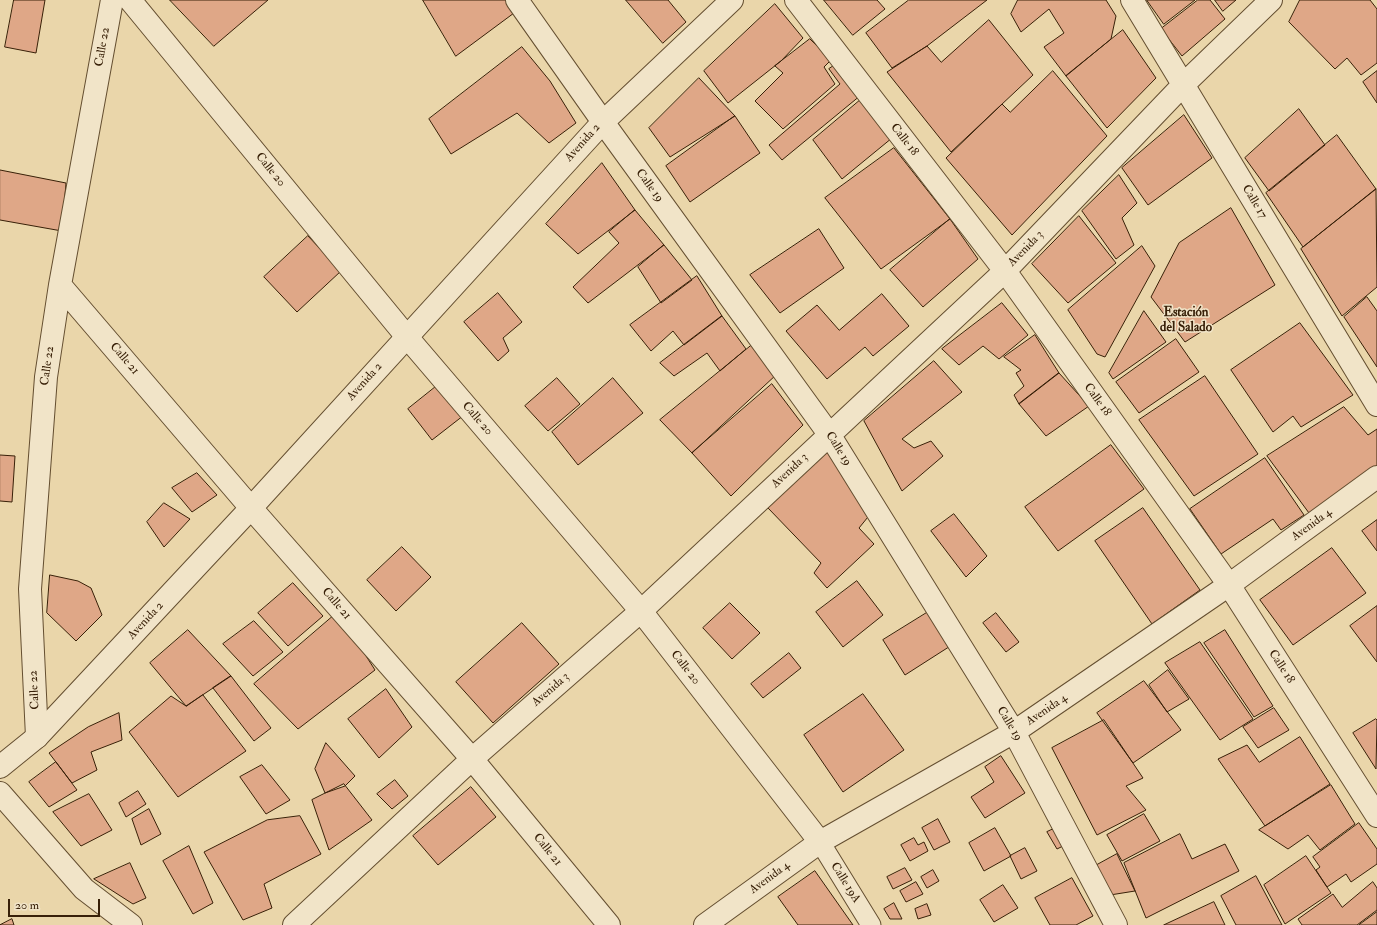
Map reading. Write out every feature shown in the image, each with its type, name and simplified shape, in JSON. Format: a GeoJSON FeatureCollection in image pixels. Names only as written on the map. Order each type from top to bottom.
{"type":"FeatureCollection","features":[{"type":"Feature","properties":{"kind":"street","name":"Calle 22"},"geometry":{"type":"LineString","coordinates":[[38,737],[30,589],[46,376],[60,285],[112,0]]}},
{"type":"Feature","properties":{"kind":"street","name":"Calle 20"},"geometry":{"type":"LineString","coordinates":[[130,0],[406,337],[641,611],[820,842]]}},
{"type":"Feature","properties":{"kind":"street","name":"Calle 19"},"geometry":{"type":"LineString","coordinates":[[517,0],[603,122],[829,434],[1014,732],[1116,925]]}},
{"type":"Feature","properties":{"kind":"street","name":"Avenida 2"},"geometry":{"type":"LineString","coordinates":[[0,768],[38,737],[251,508],[603,122],[732,0]]}},
{"type":"Feature","properties":{"kind":"street","name":"Calle 18"},"geometry":{"type":"LineString","coordinates":[[796,0],[1005,271],[1229,585],[1377,816]]}},
{"type":"Feature","properties":{"kind":"street","name":"Calle 17"},"geometry":{"type":"LineString","coordinates":[[1132,0],[1377,405]]}},
{"type":"Feature","properties":{"kind":"street","name":"Avenida 3"},"geometry":{"type":"LineString","coordinates":[[294,925],[472,759],[641,611],[1005,271],[1183,86],[1271,0]]}},
{"type":"Feature","properties":{"kind":"street","name":"Calle 21"},"geometry":{"type":"LineString","coordinates":[[60,285],[251,508],[472,759],[609,925]]}},
{"type":"Feature","properties":{"kind":"street","name":"Avenida 4"},"geometry":{"type":"LineString","coordinates":[[705,925],[820,842],[1014,732],[1229,585],[1377,478]]}},
{"type":"Feature","properties":{"kind":"street"},"geometry":{"type":"LineString","coordinates":[[0,793],[84,890],[131,925]]}},
{"type":"Feature","properties":{"kind":"street","name":"Calle 19A"},"geometry":{"type":"LineString","coordinates":[[820,842],[871,925]]}},
{"type":"Feature","properties":{"kind":"building"},"geometry":{"type":"Polygon","coordinates":[[[14,0],[45,0],[36,53],[5,47],[14,0]]]}},
{"type":"Feature","properties":{"kind":"building"},"geometry":{"type":"Polygon","coordinates":[[[170,0],[268,0],[214,46],[170,0]]]}},
{"type":"Feature","properties":{"kind":"building"},"geometry":{"type":"Polygon","coordinates":[[[423,0],[506,0],[514,13],[456,56],[423,0]]]}},
{"type":"Feature","properties":{"kind":"building"},"geometry":{"type":"Polygon","coordinates":[[[626,0],[668,0],[686,22],[663,43],[626,0]]]}},
{"type":"Feature","properties":{"kind":"building"},"geometry":{"type":"Polygon","coordinates":[[[824,0],[877,0],[885,9],[853,35],[824,0]]]}},
{"type":"Feature","properties":{"kind":"building"},"geometry":{"type":"Polygon","coordinates":[[[909,0],[987,0],[927,46],[892,68],[866,33],[909,0]]]}},
{"type":"Feature","properties":{"kind":"building"},"geometry":{"type":"Polygon","coordinates":[[[1018,0],[1106,0],[1116,16],[1111,39],[1066,76],[1044,47],[1064,33],[1049,9],[1021,32],[1011,14],[1018,0]]]}},
{"type":"Feature","properties":{"kind":"building"},"geometry":{"type":"Polygon","coordinates":[[[1147,0],[1195,0],[1164,24],[1147,0]]]}},
{"type":"Feature","properties":{"kind":"building"},"geometry":{"type":"Polygon","coordinates":[[[1198,0],[1210,0],[1225,19],[1182,56],[1161,29],[1198,0]]]}},
{"type":"Feature","properties":{"kind":"building"},"geometry":{"type":"Polygon","coordinates":[[[1215,0],[1236,0],[1223,11],[1215,0]]]}},
{"type":"Feature","properties":{"kind":"building"},"geometry":{"type":"Polygon","coordinates":[[[1300,0],[1370,0],[1377,9],[1377,63],[1361,75],[1347,58],[1335,69],[1289,22],[1300,0]]]}},
{"type":"Feature","properties":{"kind":"building"},"geometry":{"type":"Polygon","coordinates":[[[775,4],[803,38],[781,61],[728,103],[704,71],[775,4]]]}},
{"type":"Feature","properties":{"kind":"building"},"geometry":{"type":"Polygon","coordinates":[[[989,20],[1033,75],[951,152],[887,72],[927,46],[941,62],[989,20]]]}},
{"type":"Feature","properties":{"kind":"building"},"geometry":{"type":"Polygon","coordinates":[[[1123,30],[1156,78],[1107,128],[1066,76],[1123,30]]]}},
{"type":"Feature","properties":{"kind":"building"},"geometry":{"type":"Polygon","coordinates":[[[810,39],[831,60],[824,67],[835,84],[783,129],[755,101],[783,73],[775,66],[810,39]]]}},
{"type":"Feature","properties":{"kind":"building"},"geometry":{"type":"Polygon","coordinates":[[[522,47],[550,81],[576,123],[549,143],[517,113],[451,154],[429,119],[522,47]]]}},
{"type":"Feature","properties":{"kind":"building"},"geometry":{"type":"Polygon","coordinates":[[[838,63],[861,95],[782,160],[769,145],[840,84],[829,69],[838,63]]]}},
{"type":"Feature","properties":{"kind":"building"},"geometry":{"type":"Polygon","coordinates":[[[1053,71],[1107,136],[1012,235],[946,158],[1002,104],[1010,112],[1053,71]]]}},
{"type":"Feature","properties":{"kind":"building"},"geometry":{"type":"Polygon","coordinates":[[[1377,71],[1377,103],[1363,82],[1377,71]]]}},
{"type":"Feature","properties":{"kind":"building"},"geometry":{"type":"Polygon","coordinates":[[[699,78],[735,116],[670,157],[649,128],[699,78]]]}},
{"type":"Feature","properties":{"kind":"building"},"geometry":{"type":"Polygon","coordinates":[[[864,97],[892,138],[842,179],[813,140],[864,97]]]}},
{"type":"Feature","properties":{"kind":"building"},"geometry":{"type":"Polygon","coordinates":[[[1299,109],[1325,145],[1269,191],[1245,158],[1299,109]]]}},
{"type":"Feature","properties":{"kind":"building"},"geometry":{"type":"Polygon","coordinates":[[[1184,115],[1212,158],[1148,205],[1122,168],[1184,115]]]}},
{"type":"Feature","properties":{"kind":"building"},"geometry":{"type":"Polygon","coordinates":[[[735,116],[760,153],[690,202],[666,166],[735,116]]]}},
{"type":"Feature","properties":{"kind":"building"},"geometry":{"type":"Polygon","coordinates":[[[1337,135],[1376,189],[1303,247],[1266,193],[1337,135]]]}},
{"type":"Feature","properties":{"kind":"building"},"geometry":{"type":"Polygon","coordinates":[[[894,148],[950,219],[881,269],[825,198],[894,148]]]}},
{"type":"Feature","properties":{"kind":"building"},"geometry":{"type":"Polygon","coordinates":[[[602,163],[635,210],[578,254],[546,224],[602,163]]]}},
{"type":"Feature","properties":{"kind":"building"},"geometry":{"type":"Polygon","coordinates":[[[0,170],[66,183],[62,231],[0,220],[0,170]]]}},
{"type":"Feature","properties":{"kind":"building"},"geometry":{"type":"Polygon","coordinates":[[[1119,175],[1137,203],[1122,218],[1134,245],[1116,259],[1082,211],[1119,175]]]}},
{"type":"Feature","properties":{"kind":"building"},"geometry":{"type":"Polygon","coordinates":[[[1376,189],[1377,287],[1342,316],[1301,249],[1376,189]]]}},
{"type":"Feature","properties":{"kind":"building"},"geometry":{"type":"Polygon","coordinates":[[[1231,208],[1275,285],[1185,342],[1151,297],[1179,243],[1231,208]]]}},
{"type":"Feature","properties":{"kind":"building"},"geometry":{"type":"Polygon","coordinates":[[[635,210],[664,245],[588,303],[573,287],[619,243],[609,232],[635,210]]]}},
{"type":"Feature","properties":{"kind":"building"},"geometry":{"type":"Polygon","coordinates":[[[1079,216],[1116,263],[1068,303],[1032,264],[1079,216]]]}},
{"type":"Feature","properties":{"kind":"building"},"geometry":{"type":"Polygon","coordinates":[[[950,219],[978,259],[923,307],[890,270],[950,219]]]}},
{"type":"Feature","properties":{"kind":"building"},"geometry":{"type":"Polygon","coordinates":[[[819,229],[844,268],[780,313],[750,275],[819,229]]]}},
{"type":"Feature","properties":{"kind":"building"},"geometry":{"type":"Polygon","coordinates":[[[308,236],[341,271],[297,312],[264,277],[308,236]]]}},
{"type":"Feature","properties":{"kind":"building"},"geometry":{"type":"Polygon","coordinates":[[[664,245],[692,280],[661,303],[638,267],[664,245]]]}},
{"type":"Feature","properties":{"kind":"building"},"geometry":{"type":"Polygon","coordinates":[[[1142,246],[1155,266],[1105,357],[1097,354],[1068,310],[1142,246]]]}},
{"type":"Feature","properties":{"kind":"building"},"geometry":{"type":"Polygon","coordinates":[[[697,276],[722,316],[684,345],[673,331],[651,351],[630,325],[697,276]]]}},
{"type":"Feature","properties":{"kind":"building"},"geometry":{"type":"Polygon","coordinates":[[[498,293],[522,322],[503,338],[509,351],[498,361],[464,322],[498,293]]]}},
{"type":"Feature","properties":{"kind":"building"},"geometry":{"type":"Polygon","coordinates":[[[882,294],[909,326],[873,356],[865,347],[827,379],[786,331],[817,305],[839,330],[882,294]]]}},
{"type":"Feature","properties":{"kind":"building"},"geometry":{"type":"Polygon","coordinates":[[[1367,297],[1377,311],[1377,367],[1344,317],[1367,297]]]}},
{"type":"Feature","properties":{"kind":"building"},"geometry":{"type":"Polygon","coordinates":[[[1002,303],[1028,335],[999,359],[983,346],[959,365],[942,349],[1002,303]]]}},
{"type":"Feature","properties":{"kind":"building"},"geometry":{"type":"Polygon","coordinates":[[[1144,311],[1166,342],[1113,379],[1109,373],[1144,311]]]}},
{"type":"Feature","properties":{"kind":"building"},"geometry":{"type":"Polygon","coordinates":[[[722,316],[746,349],[720,371],[707,353],[674,376],[660,363],[722,316]]]}},
{"type":"Feature","properties":{"kind":"building"},"geometry":{"type":"Polygon","coordinates":[[[1300,323],[1353,395],[1301,427],[1293,416],[1273,432],[1231,370],[1300,323]]]}},
{"type":"Feature","properties":{"kind":"building"},"geometry":{"type":"Polygon","coordinates":[[[1035,335],[1059,373],[1019,404],[1014,395],[1024,386],[1016,373],[1021,370],[1004,357],[1035,335]]]}},
{"type":"Feature","properties":{"kind":"building"},"geometry":{"type":"Polygon","coordinates":[[[1176,339],[1199,372],[1139,413],[1116,382],[1176,339]]]}},
{"type":"Feature","properties":{"kind":"building"},"geometry":{"type":"Polygon","coordinates":[[[752,345],[777,374],[692,453],[660,420],[752,345]]]}},
{"type":"Feature","properties":{"kind":"building"},"geometry":{"type":"Polygon","coordinates":[[[934,361],[962,392],[902,439],[914,448],[931,441],[943,456],[902,491],[864,421],[934,361]]]}},
{"type":"Feature","properties":{"kind":"building"},"geometry":{"type":"Polygon","coordinates":[[[1059,373],[1089,406],[1046,436],[1019,404],[1059,373]]]}},
{"type":"Feature","properties":{"kind":"building"},"geometry":{"type":"Polygon","coordinates":[[[1205,376],[1258,454],[1194,496],[1139,420],[1205,376]]]}},
{"type":"Feature","properties":{"kind":"building"},"geometry":{"type":"Polygon","coordinates":[[[557,378],[580,404],[548,431],[525,406],[557,378]]]}},
{"type":"Feature","properties":{"kind":"building"},"geometry":{"type":"Polygon","coordinates":[[[613,378],[643,413],[578,465],[552,432],[613,378]]]}},
{"type":"Feature","properties":{"kind":"building"},"geometry":{"type":"Polygon","coordinates":[[[443,381],[468,412],[432,440],[408,409],[443,381]]]}},
{"type":"Feature","properties":{"kind":"building"},"geometry":{"type":"Polygon","coordinates":[[[772,384],[803,425],[731,496],[692,453],[772,384]]]}},
{"type":"Feature","properties":{"kind":"building"},"geometry":{"type":"Polygon","coordinates":[[[1344,407],[1368,435],[1377,429],[1377,466],[1309,513],[1267,456],[1344,407]]]}},
{"type":"Feature","properties":{"kind":"building"},"geometry":{"type":"Polygon","coordinates":[[[1111,445],[1144,489],[1058,551],[1025,507],[1111,445]]]}},
{"type":"Feature","properties":{"kind":"building"},"geometry":{"type":"Polygon","coordinates":[[[826,447],[872,512],[859,528],[874,544],[827,588],[814,573],[821,563],[768,508],[826,447]]]}},
{"type":"Feature","properties":{"kind":"building"},"geometry":{"type":"Polygon","coordinates":[[[0,455],[15,456],[12,502],[0,501],[0,455]]]}},
{"type":"Feature","properties":{"kind":"building"},"geometry":{"type":"Polygon","coordinates":[[[1265,458],[1304,515],[1281,530],[1273,519],[1221,554],[1190,509],[1265,458]]]}},
{"type":"Feature","properties":{"kind":"building"},"geometry":{"type":"Polygon","coordinates":[[[197,473],[217,495],[192,512],[172,488],[197,473]]]}},
{"type":"Feature","properties":{"kind":"building"},"geometry":{"type":"Polygon","coordinates":[[[164,503],[190,519],[164,547],[147,522],[164,503]]]}},
{"type":"Feature","properties":{"kind":"building"},"geometry":{"type":"Polygon","coordinates":[[[1143,508],[1200,590],[1152,624],[1095,541],[1143,508]]]}},
{"type":"Feature","properties":{"kind":"building"},"geometry":{"type":"Polygon","coordinates":[[[954,514],[987,556],[966,577],[931,531],[954,514]]]}},
{"type":"Feature","properties":{"kind":"building"},"geometry":{"type":"Polygon","coordinates":[[[1377,520],[1377,551],[1362,531],[1377,520]]]}},
{"type":"Feature","properties":{"kind":"building"},"geometry":{"type":"Polygon","coordinates":[[[402,547],[431,577],[396,611],[367,580],[402,547]]]}},
{"type":"Feature","properties":{"kind":"building"},"geometry":{"type":"Polygon","coordinates":[[[1332,548],[1366,593],[1293,645],[1260,600],[1332,548]]]}},
{"type":"Feature","properties":{"kind":"building"},"geometry":{"type":"Polygon","coordinates":[[[50,575],[78,581],[91,588],[102,615],[76,641],[47,613],[50,575]]]}},
{"type":"Feature","properties":{"kind":"building"},"geometry":{"type":"Polygon","coordinates":[[[857,581],[883,615],[843,647],[816,612],[857,581]]]}},
{"type":"Feature","properties":{"kind":"building"},"geometry":{"type":"Polygon","coordinates":[[[293,583],[323,616],[288,646],[258,613],[293,583]]]}},
{"type":"Feature","properties":{"kind":"building"},"geometry":{"type":"Polygon","coordinates":[[[730,603],[760,633],[732,659],[703,628],[730,603]]]}},
{"type":"Feature","properties":{"kind":"building"},"geometry":{"type":"Polygon","coordinates":[[[1377,606],[1377,662],[1350,626],[1377,606]]]}},
{"type":"Feature","properties":{"kind":"building"},"geometry":{"type":"Polygon","coordinates":[[[933,609],[955,643],[905,675],[883,640],[933,609]]]}},
{"type":"Feature","properties":{"kind":"building"},"geometry":{"type":"Polygon","coordinates":[[[338,612],[375,670],[298,729],[254,684],[338,612]]]}},
{"type":"Feature","properties":{"kind":"building"},"geometry":{"type":"Polygon","coordinates":[[[996,613],[1019,642],[1006,652],[983,623],[996,613]]]}},
{"type":"Feature","properties":{"kind":"building"},"geometry":{"type":"Polygon","coordinates":[[[254,621],[283,652],[253,676],[223,644],[254,621]]]}},
{"type":"Feature","properties":{"kind":"building"},"geometry":{"type":"Polygon","coordinates":[[[522,623],[559,664],[493,723],[456,682],[522,623]]]}},
{"type":"Feature","properties":{"kind":"building"},"geometry":{"type":"Polygon","coordinates":[[[188,630],[231,676],[186,706],[150,663],[188,630]]]}},
{"type":"Feature","properties":{"kind":"building"},"geometry":{"type":"Polygon","coordinates":[[[1225,630],[1273,706],[1254,717],[1204,643],[1225,630]]]}},
{"type":"Feature","properties":{"kind":"building"},"geometry":{"type":"Polygon","coordinates":[[[1200,642],[1253,719],[1220,740],[1165,663],[1200,642]]]}},
{"type":"Feature","properties":{"kind":"building"},"geometry":{"type":"Polygon","coordinates":[[[789,653],[801,668],[763,698],[751,684],[789,653]]]}},
{"type":"Feature","properties":{"kind":"building"},"geometry":{"type":"Polygon","coordinates":[[[1168,670],[1189,699],[1167,712],[1149,685],[1168,670]]]}},
{"type":"Feature","properties":{"kind":"building"},"geometry":{"type":"Polygon","coordinates":[[[231,676],[271,728],[254,741],[213,688],[231,676]]]}},
{"type":"Feature","properties":{"kind":"building"},"geometry":{"type":"Polygon","coordinates":[[[1144,681],[1181,730],[1133,763],[1097,713],[1144,681]]]}},
{"type":"Feature","properties":{"kind":"building"},"geometry":{"type":"Polygon","coordinates":[[[386,689],[412,727],[379,758],[348,719],[386,689]]]}},
{"type":"Feature","properties":{"kind":"building"},"geometry":{"type":"Polygon","coordinates":[[[863,694],[904,750],[843,792],[804,735],[863,694]]]}},
{"type":"Feature","properties":{"kind":"building"},"geometry":{"type":"Polygon","coordinates":[[[203,695],[246,751],[178,797],[129,732],[171,696],[186,706],[203,695]]]}},
{"type":"Feature","properties":{"kind":"building"},"geometry":{"type":"Polygon","coordinates":[[[1274,708],[1289,730],[1258,748],[1243,727],[1274,708]]]}},
{"type":"Feature","properties":{"kind":"building"},"geometry":{"type":"Polygon","coordinates":[[[119,713],[122,740],[91,752],[97,770],[72,783],[49,753],[88,727],[119,713]]]}},
{"type":"Feature","properties":{"kind":"building"},"geometry":{"type":"Polygon","coordinates":[[[1376,719],[1377,720],[1376,769],[1353,733],[1376,719]]]}},
{"type":"Feature","properties":{"kind":"building"},"geometry":{"type":"Polygon","coordinates":[[[1104,720],[1143,778],[1126,786],[1146,810],[1097,835],[1052,748],[1104,720]]]}},
{"type":"Feature","properties":{"kind":"building"},"geometry":{"type":"Polygon","coordinates":[[[1300,737],[1330,784],[1265,826],[1218,759],[1247,745],[1259,762],[1300,737]]]}},
{"type":"Feature","properties":{"kind":"building"},"geometry":{"type":"Polygon","coordinates":[[[326,743],[355,776],[345,786],[325,793],[315,769],[326,743]]]}},
{"type":"Feature","properties":{"kind":"building"},"geometry":{"type":"Polygon","coordinates":[[[1001,756],[1025,793],[985,818],[971,797],[994,782],[985,767],[1001,756]]]}},
{"type":"Feature","properties":{"kind":"building"},"geometry":{"type":"Polygon","coordinates":[[[56,762],[77,790],[49,807],[29,782],[56,762]]]}},
{"type":"Feature","properties":{"kind":"building"},"geometry":{"type":"Polygon","coordinates":[[[262,765],[290,800],[266,814],[240,777],[262,765]]]}},
{"type":"Feature","properties":{"kind":"building"},"geometry":{"type":"Polygon","coordinates":[[[395,780],[408,796],[392,809],[377,794],[395,780]]]}},
{"type":"Feature","properties":{"kind":"building"},"geometry":{"type":"Polygon","coordinates":[[[344,784],[372,820],[329,850],[312,800],[344,784]]]}},
{"type":"Feature","properties":{"kind":"building"},"geometry":{"type":"Polygon","coordinates":[[[1331,785],[1355,824],[1320,850],[1308,835],[1288,849],[1259,830],[1331,785]]]}},
{"type":"Feature","properties":{"kind":"building"},"geometry":{"type":"Polygon","coordinates":[[[471,787],[496,817],[438,865],[413,836],[471,787]]]}},
{"type":"Feature","properties":{"kind":"building"},"geometry":{"type":"Polygon","coordinates":[[[138,791],[146,804],[126,817],[119,803],[138,791]]]}},
{"type":"Feature","properties":{"kind":"building"},"geometry":{"type":"Polygon","coordinates":[[[89,794],[112,830],[81,846],[53,812],[89,794]]]}},
{"type":"Feature","properties":{"kind":"building"},"geometry":{"type":"Polygon","coordinates":[[[149,809],[161,834],[141,845],[132,819],[149,809]]]}},
{"type":"Feature","properties":{"kind":"building"},"geometry":{"type":"Polygon","coordinates":[[[1144,814],[1160,841],[1122,861],[1107,835],[1144,814]]]}},
{"type":"Feature","properties":{"kind":"building"},"geometry":{"type":"Polygon","coordinates":[[[300,816],[321,854],[264,884],[272,908],[243,920],[204,852],[267,820],[300,816]]]}},
{"type":"Feature","properties":{"kind":"building"},"geometry":{"type":"Polygon","coordinates":[[[938,819],[950,842],[934,850],[922,828],[938,819]]]}},
{"type":"Feature","properties":{"kind":"building"},"geometry":{"type":"Polygon","coordinates":[[[1359,823],[1377,849],[1377,864],[1351,882],[1346,874],[1327,887],[1316,870],[1320,867],[1313,857],[1359,823]]]}},
{"type":"Feature","properties":{"kind":"building"},"geometry":{"type":"Polygon","coordinates":[[[1060,826],[1069,843],[1057,849],[1047,832],[1060,826]]]}},
{"type":"Feature","properties":{"kind":"building"},"geometry":{"type":"Polygon","coordinates":[[[995,828],[1011,856],[984,871],[969,843],[995,828]]]}},
{"type":"Feature","properties":{"kind":"building"},"geometry":{"type":"Polygon","coordinates":[[[1180,834],[1192,859],[1225,844],[1239,871],[1146,918],[1124,863],[1180,834]]]}},
{"type":"Feature","properties":{"kind":"building"},"geometry":{"type":"Polygon","coordinates":[[[914,838],[918,845],[924,842],[928,851],[910,861],[901,845],[914,838]]]}},
{"type":"Feature","properties":{"kind":"building"},"geometry":{"type":"Polygon","coordinates":[[[189,846],[213,903],[193,914],[163,861],[189,846]]]}},
{"type":"Feature","properties":{"kind":"building"},"geometry":{"type":"Polygon","coordinates":[[[1025,848],[1037,871],[1021,879],[1010,856],[1025,848]]]}},
{"type":"Feature","properties":{"kind":"building"},"geometry":{"type":"Polygon","coordinates":[[[1117,854],[1135,891],[1110,895],[1097,865],[1117,854]]]}},
{"type":"Feature","properties":{"kind":"building"},"geometry":{"type":"Polygon","coordinates":[[[1306,856],[1331,893],[1285,924],[1264,885],[1306,856]]]}},
{"type":"Feature","properties":{"kind":"building"},"geometry":{"type":"Polygon","coordinates":[[[130,863],[146,898],[133,904],[94,879],[130,863]]]}},
{"type":"Feature","properties":{"kind":"building"},"geometry":{"type":"Polygon","coordinates":[[[905,868],[912,880],[893,889],[887,877],[905,868]]]}},
{"type":"Feature","properties":{"kind":"building"},"geometry":{"type":"Polygon","coordinates":[[[933,870],[939,881],[927,888],[921,877],[933,870]]]}},
{"type":"Feature","properties":{"kind":"building"},"geometry":{"type":"Polygon","coordinates":[[[815,871],[853,925],[798,925],[778,897],[815,871]]]}},
{"type":"Feature","properties":{"kind":"building"},"geometry":{"type":"Polygon","coordinates":[[[1256,876],[1282,925],[1236,925],[1221,896],[1256,876]]]}},
{"type":"Feature","properties":{"kind":"building"},"geometry":{"type":"Polygon","coordinates":[[[1072,878],[1093,916],[1076,925],[1050,925],[1035,898],[1072,878]]]}},
{"type":"Feature","properties":{"kind":"building"},"geometry":{"type":"Polygon","coordinates":[[[916,882],[923,894],[906,902],[900,891],[916,882]]]}},
{"type":"Feature","properties":{"kind":"building"},"geometry":{"type":"Polygon","coordinates":[[[1373,882],[1377,888],[1377,910],[1357,925],[1302,925],[1298,919],[1333,894],[1342,907],[1373,882]]]}},
{"type":"Feature","properties":{"kind":"building"},"geometry":{"type":"Polygon","coordinates":[[[1003,885],[1018,908],[994,922],[980,900],[1003,885]]]}},
{"type":"Feature","properties":{"kind":"building"},"geometry":{"type":"Polygon","coordinates":[[[1214,902],[1225,925],[1164,925],[1214,902]]]}},
{"type":"Feature","properties":{"kind":"building"},"geometry":{"type":"Polygon","coordinates":[[[894,903],[902,919],[890,919],[884,909],[894,903]]]}},
{"type":"Feature","properties":{"kind":"building"},"geometry":{"type":"Polygon","coordinates":[[[927,904],[931,915],[918,919],[915,909],[927,904]]]}},
{"type":"Feature","properties":{"kind":"building"},"geometry":{"type":"Polygon","coordinates":[[[1377,912],[1377,925],[1359,925],[1377,912]]]}},
{"type":"Feature","properties":{"kind":"building"},"geometry":{"type":"Polygon","coordinates":[[[12,919],[14,925],[0,925],[12,919]]]}},
{"type":"Feature","properties":{"kind":"district","name":"Estación del Salado"},"geometry":{"type":"Point","coordinates":[1186,320]}}]}
